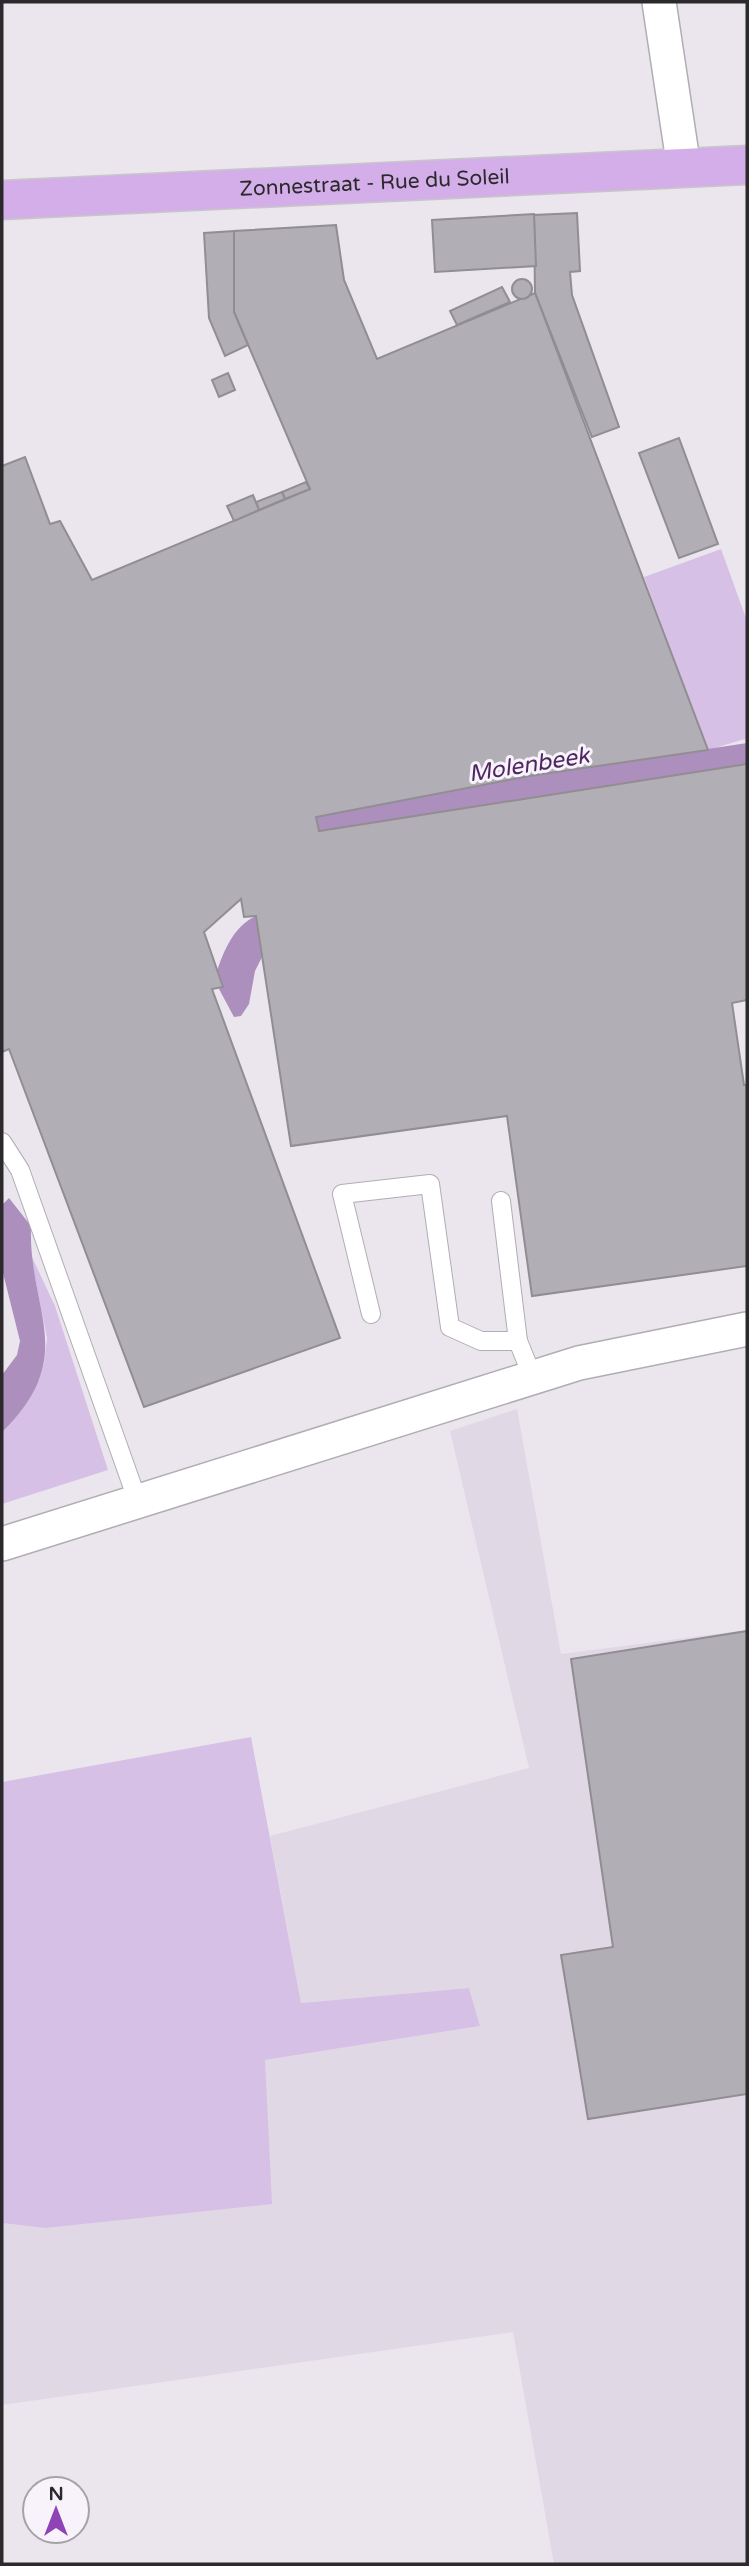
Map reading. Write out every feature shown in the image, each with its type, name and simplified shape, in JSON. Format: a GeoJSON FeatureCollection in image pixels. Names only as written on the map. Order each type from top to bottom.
{"type":"FeatureCollection","features":[{"type":"Feature","properties":{"kind":"main road","name":"Zonnestraat - Rue du Soleil"},"geometry":{"type":"LineString","coordinates":[[2,200],[747,165]]}},
{"type":"Feature","properties":{"kind":"street"},"geometry":{"type":"LineString","coordinates":[[659,2],[684,168]]}},
{"type":"Feature","properties":{"kind":"street"},"geometry":{"type":"LineString","coordinates":[[2,1544],[579,1363],[747,1329]]}},
{"type":"Feature","properties":{"kind":"lane"},"geometry":{"type":"LineString","coordinates":[[2,1142],[20,1170],[138,1502]]}},
{"type":"Feature","properties":{"kind":"lane"},"geometry":{"type":"LineString","coordinates":[[371,1314],[342,1194],[430,1184],[450,1327],[481,1341],[518,1341]]}},
{"type":"Feature","properties":{"kind":"lane"},"geometry":{"type":"LineString","coordinates":[[500,1201],[518,1341],[533,1378]]}},
{"type":"Feature","properties":{"kind":"shaded area"},"geometry":{"type":"Polygon","coordinates":[[[721,549],[747,621],[747,751],[745,739],[708,750],[644,577],[721,549]]]}},
{"type":"Feature","properties":{"kind":"shaded area"},"geometry":{"type":"Polygon","coordinates":[[[747,743],[747,764],[319,831],[316,817],[529,776],[747,743]]]}},
{"type":"Feature","properties":{"kind":"shaded area"},"geometry":{"type":"Polygon","coordinates":[[[256,916],[262,957],[255,971],[249,1004],[241,1016],[234,1017],[219,989],[222,987],[217,971],[236,932],[256,916]]]}},
{"type":"Feature","properties":{"kind":"shaded area"},"geometry":{"type":"Polygon","coordinates":[[[9,1198],[31,1226],[32,1256],[45,1332],[45,1356],[39,1380],[26,1405],[2,1432],[2,1375],[17,1355],[20,1341],[2,1269],[2,1205],[9,1198]]]}},
{"type":"Feature","properties":{"kind":"shaded area"},"geometry":{"type":"Polygon","coordinates":[[[30,1253],[55,1306],[108,1470],[2,1504],[2,1432],[40,1378],[47,1338],[30,1253]]]}},
{"type":"Feature","properties":{"kind":"shaded area"},"geometry":{"type":"Polygon","coordinates":[[[517,1409],[561,1654],[747,1630],[747,2564],[554,2564],[513,2332],[2,2405],[2,2223],[45,2228],[265,2060],[480,2026],[469,1988],[301,2003],[270,1836],[529,1768],[450,1431],[517,1409]]]}},
{"type":"Feature","properties":{"kind":"shaded area"},"geometry":{"type":"Polygon","coordinates":[[[251,1737],[301,2003],[469,1988],[480,2026],[265,2060],[272,2204],[45,2228],[2,2223],[2,1782],[251,1737]]]}},
{"type":"Feature","properties":{"kind":"building"},"geometry":{"type":"Polygon","coordinates":[[[577,213],[580,271],[570,272],[572,295],[619,427],[592,437],[535,293],[534,215],[577,213]]]}},
{"type":"Feature","properties":{"kind":"building"},"geometry":{"type":"Polygon","coordinates":[[[534,214],[536,266],[435,272],[432,220],[534,214]]]}},
{"type":"Feature","properties":{"kind":"building"},"geometry":{"type":"Polygon","coordinates":[[[336,225],[344,280],[377,359],[535,293],[708,750],[529,776],[316,817],[319,831],[747,764],[747,1000],[732,1003],[744,1085],[747,1085],[747,1266],[532,1296],[507,1116],[291,1146],[256,916],[244,917],[241,899],[204,932],[223,987],[212,989],[340,1338],[144,1407],[9,1049],[2,1052],[2,466],[25,457],[50,524],[60,521],[92,580],[310,489],[234,312],[234,231],[336,225]]]}},
{"type":"Feature","properties":{"kind":"building"},"geometry":{"type":"Polygon","coordinates":[[[234,231],[234,312],[248,345],[225,356],[209,318],[204,233],[234,231]]]}},
{"type":"Feature","properties":{"kind":"building"},"geometry":{"type":"Polygon","coordinates":[[[522,279],[529,282],[532,289],[529,296],[522,299],[515,296],[512,289],[515,282],[522,279]]]}},
{"type":"Feature","properties":{"kind":"building"},"geometry":{"type":"Polygon","coordinates":[[[502,287],[510,302],[457,325],[450,311],[502,287]]]}},
{"type":"Feature","properties":{"kind":"building"},"geometry":{"type":"Polygon","coordinates":[[[228,373],[235,390],[219,397],[212,380],[228,373]]]}},
{"type":"Feature","properties":{"kind":"building"},"geometry":{"type":"Polygon","coordinates":[[[679,438],[718,544],[679,558],[639,453],[679,438]]]}},
{"type":"Feature","properties":{"kind":"building"},"geometry":{"type":"Polygon","coordinates":[[[306,482],[310,489],[285,499],[282,492],[306,482]]]}},
{"type":"Feature","properties":{"kind":"building"},"geometry":{"type":"Polygon","coordinates":[[[282,492],[285,499],[259,510],[256,502],[282,492]]]}},
{"type":"Feature","properties":{"kind":"building"},"geometry":{"type":"Polygon","coordinates":[[[253,495],[259,510],[234,521],[227,506],[253,495]]]}},
{"type":"Feature","properties":{"kind":"building"},"geometry":{"type":"Polygon","coordinates":[[[747,1631],[747,2094],[588,2119],[561,1955],[613,1947],[571,1659],[747,1631]]]}},
{"type":"Feature","properties":{"kind":"water label","name":"Molenbeek"},"geometry":{"type":"Point","coordinates":[529,765]}}]}
